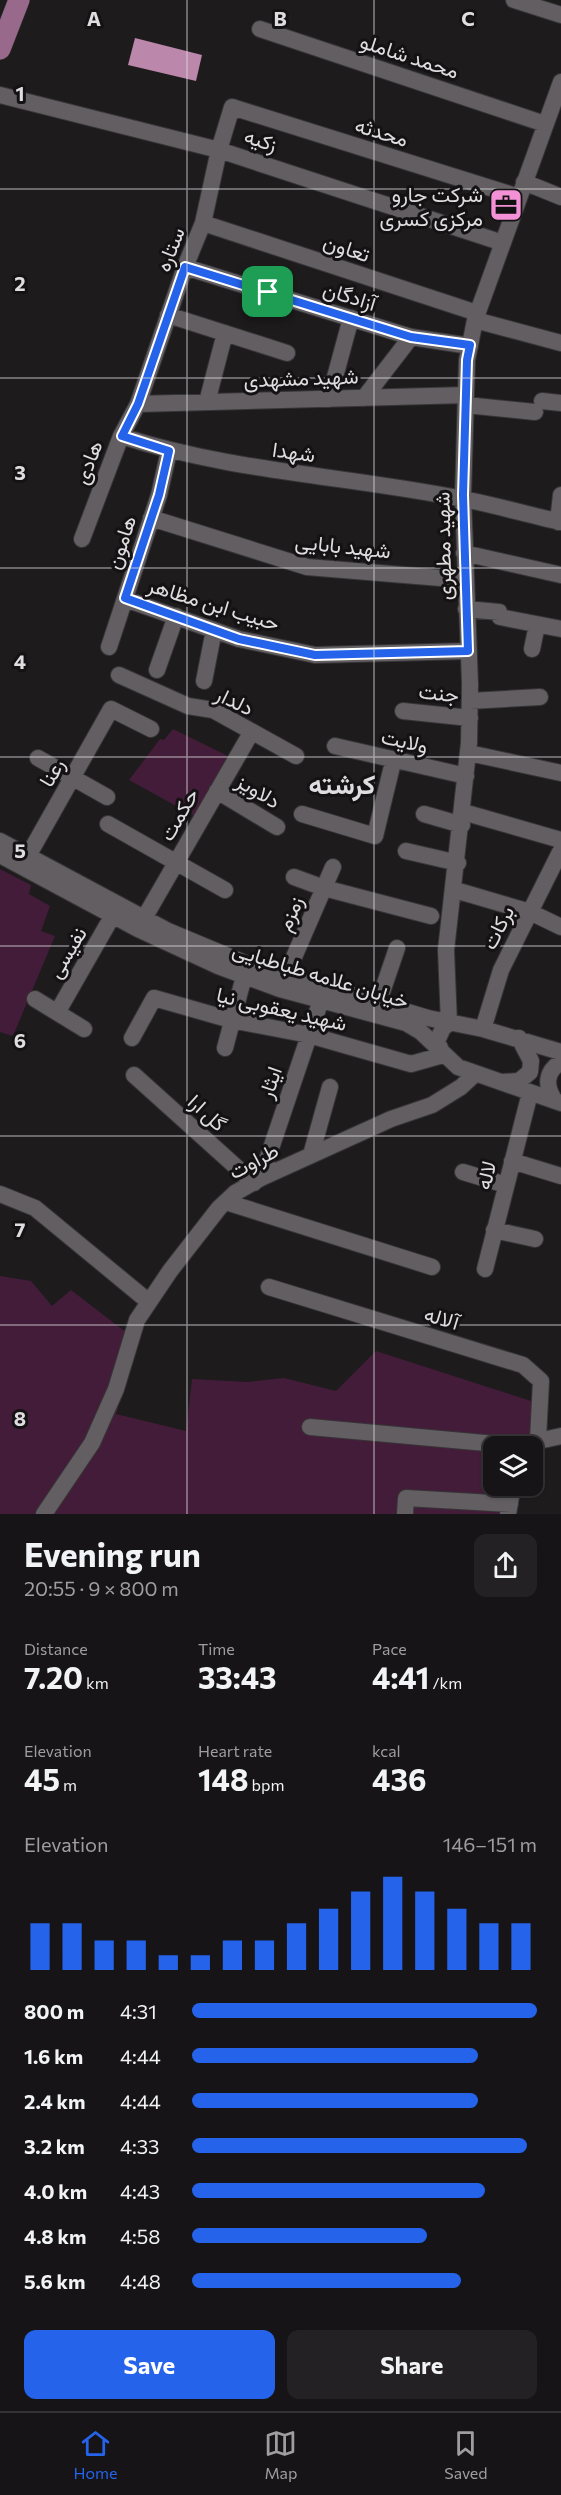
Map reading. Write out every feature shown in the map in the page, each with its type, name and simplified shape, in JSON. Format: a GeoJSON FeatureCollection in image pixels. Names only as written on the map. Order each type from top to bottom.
{"type":"FeatureCollection","features":[{"type":"Feature","properties":{"kind":"main road"},"geometry":{"type":"LineString","coordinates":[[0,17],[8,0]]}},
{"type":"Feature","properties":{"kind":"main road"},"geometry":{"type":"LineString","coordinates":[[0,49],[19,0]]}},
{"type":"Feature","properties":{"kind":"street"},"geometry":{"type":"LineString","coordinates":[[513,0],[561,15]]}},
{"type":"Feature","properties":{"kind":"street","name":"محمد شاملو"},"geometry":{"type":"LineString","coordinates":[[260,29],[545,124]]}},
{"type":"Feature","properties":{"kind":"street","name":"شهید مطهری"},"geometry":{"type":"LineString","coordinates":[[449,1023],[447,950],[469,753],[470,701],[463,498],[470,345],[476,316],[561,82]]}},
{"type":"Feature","properties":{"kind":"street","name":"زکیه"},"geometry":{"type":"LineString","coordinates":[[0,95],[219,150],[502,243]]}},
{"type":"Feature","properties":{"kind":"street","name":"ستاره"},"geometry":{"type":"LineString","coordinates":[[138,404],[185,267],[203,223],[219,150],[232,107]]}},
{"type":"Feature","properties":{"kind":"street","name":"محدثه"},"geometry":{"type":"LineString","coordinates":[[232,107],[521,189],[561,197]]}},
{"type":"Feature","properties":{"kind":"street","name":"تعاون"},"geometry":{"type":"LineString","coordinates":[[203,223],[561,343]]}},
{"type":"Feature","properties":{"kind":"street","name":"آزادگان"},"geometry":{"type":"LineString","coordinates":[[185,267],[411,337],[470,345]]}},
{"type":"Feature","properties":{"kind":"street"},"geometry":{"type":"LineString","coordinates":[[168,315],[287,353]]}},
{"type":"Feature","properties":{"kind":"street"},"geometry":{"type":"LineString","coordinates":[[329,399],[351,318]]}},
{"type":"Feature","properties":{"kind":"street"},"geometry":{"type":"LineString","coordinates":[[207,402],[225,333]]}},
{"type":"Feature","properties":{"kind":"street"},"geometry":{"type":"LineString","coordinates":[[364,398],[411,337]]}},
{"type":"Feature","properties":{"kind":"street","name":"شهید مشهدی"},"geometry":{"type":"LineString","coordinates":[[138,404],[364,398],[466,400],[539,406],[561,403]]}},
{"type":"Feature","properties":{"kind":"street","name":"هادی"},"geometry":{"type":"LineString","coordinates":[[82,539],[122,436],[138,404]]}},
{"type":"Feature","properties":{"kind":"street","name":"شهدا"},"geometry":{"type":"LineString","coordinates":[[122,436],[169,451],[260,469],[463,498],[559,522]]}},
{"type":"Feature","properties":{"kind":"street","name":"هامون"},"geometry":{"type":"LineString","coordinates":[[109,646],[151,518],[169,451]]}},
{"type":"Feature","properties":{"kind":"street"},"geometry":{"type":"LineString","coordinates":[[559,522],[561,495]]}},
{"type":"Feature","properties":{"kind":"street","name":"شهید بابایی"},"geometry":{"type":"LineString","coordinates":[[151,518],[307,567],[465,580]]}},
{"type":"Feature","properties":{"kind":"street"},"geometry":{"type":"LineString","coordinates":[[464,553],[561,575]]}},
{"type":"Feature","properties":{"kind":"street","name":"حبیب ابن مظاهر"},"geometry":{"type":"LineString","coordinates":[[125,598],[239,639],[315,655],[468,651]]}},
{"type":"Feature","properties":{"kind":"street"},"geometry":{"type":"LineString","coordinates":[[466,609],[499,612],[500,616],[561,629]]}},
{"type":"Feature","properties":{"kind":"street"},"geometry":{"type":"LineString","coordinates":[[157,670],[176,616]]}},
{"type":"Feature","properties":{"kind":"street"},"geometry":{"type":"LineString","coordinates":[[532,649],[537,625]]}},
{"type":"Feature","properties":{"kind":"street"},"geometry":{"type":"LineString","coordinates":[[204,681],[214,630]]}},
{"type":"Feature","properties":{"kind":"street","name":"دلدار"},"geometry":{"type":"LineString","coordinates":[[119,675],[188,706],[213,710],[296,756]]}},
{"type":"Feature","properties":{"kind":"street"},"geometry":{"type":"LineString","coordinates":[[470,701],[540,697]]}},
{"type":"Feature","properties":{"kind":"street","name":"رعنا"},"geometry":{"type":"LineString","coordinates":[[25,861],[111,709],[151,729]]}},
{"type":"Feature","properties":{"kind":"street","name":"جنت"},"geometry":{"type":"LineString","coordinates":[[403,711],[470,718]]}},
{"type":"Feature","properties":{"kind":"street","name":"حکمت"},"geometry":{"type":"LineString","coordinates":[[141,924],[251,733]]}},
{"type":"Feature","properties":{"kind":"street","name":"ولایت"},"geometry":{"type":"LineString","coordinates":[[335,746],[393,762],[466,776]]}},
{"type":"Feature","properties":{"kind":"street"},"geometry":{"type":"LineString","coordinates":[[469,753],[561,773]]}},
{"type":"Feature","properties":{"kind":"street"},"geometry":{"type":"LineString","coordinates":[[38,758],[107,797]]}},
{"type":"Feature","properties":{"kind":"street"},"geometry":{"type":"LineString","coordinates":[[302,814],[375,836],[393,762]]}},
{"type":"Feature","properties":{"kind":"street","name":"دلاویز"},"geometry":{"type":"LineString","coordinates":[[217,791],[278,827]]}},
{"type":"Feature","properties":{"kind":"street"},"geometry":{"type":"LineString","coordinates":[[424,814],[462,819],[561,840]]}},
{"type":"Feature","properties":{"kind":"street"},"geometry":{"type":"LineString","coordinates":[[108,824],[225,890]]}},
{"type":"Feature","properties":{"kind":"street","name":"خیابان علامه طباطبایی"},"geometry":{"type":"LineString","coordinates":[[0,841],[25,861],[141,924],[245,970],[406,1023],[421,1032],[458,1067],[495,1082],[558,1102]]}},
{"type":"Feature","properties":{"kind":"street"},"geometry":{"type":"LineString","coordinates":[[406,851],[458,863]]}},
{"type":"Feature","properties":{"kind":"street","name":"خیابان علامه طباطبایی"},"geometry":{"type":"LineString","coordinates":[[0,855],[25,861]]}},
{"type":"Feature","properties":{"kind":"street","name":"برکات"},"geometry":{"type":"LineString","coordinates":[[483,1029],[501,970],[559,856]]}},
{"type":"Feature","properties":{"kind":"street","name":"زمزم"},"geometry":{"type":"LineString","coordinates":[[282,983],[333,867]]}},
{"type":"Feature","properties":{"kind":"street"},"geometry":{"type":"LineString","coordinates":[[294,877],[324,888],[431,916]]}},
{"type":"Feature","properties":{"kind":"street"},"geometry":{"type":"LineString","coordinates":[[455,890],[530,912],[561,927]]}},
{"type":"Feature","properties":{"kind":"street","name":"نفیسی"},"geometry":{"type":"LineString","coordinates":[[58,1011],[116,911]]}},
{"type":"Feature","properties":{"kind":"street"},"geometry":{"type":"LineString","coordinates":[[378,1004],[397,948]]}},
{"type":"Feature","properties":{"kind":"street"},"geometry":{"type":"LineString","coordinates":[[225,1048],[245,970]]}},
{"type":"Feature","properties":{"kind":"street","name":"خیابان علامه طباطبایی"},"geometry":{"type":"LineString","coordinates":[[322,995],[378,1004],[449,1023],[483,1029],[561,1052]]}},
{"type":"Feature","properties":{"kind":"street","name":"ایثار"},"geometry":{"type":"LineString","coordinates":[[257,1180],[322,995]]}},
{"type":"Feature","properties":{"kind":"street","name":"شهید یعقوبی نیا"},"geometry":{"type":"LineString","coordinates":[[132,1038],[154,998],[231,1020],[309,1035],[411,1064],[443,1055]]}},
{"type":"Feature","properties":{"kind":"street"},"geometry":{"type":"LineString","coordinates":[[35,999],[84,1029]]}},
{"type":"Feature","properties":{"kind":"street"},"geometry":{"type":"LineString","coordinates":[[443,1055],[437,1041],[442,1028],[449,1023]]}},
{"type":"Feature","properties":{"kind":"street"},"geometry":{"type":"LineString","coordinates":[[495,1082],[519,1081],[530,1072],[531,1061],[519,1038]]}},
{"type":"Feature","properties":{"kind":"street"},"geometry":{"type":"LineString","coordinates":[[558,1102],[549,1092],[548,1078],[554,1066],[561,1062]]}},
{"type":"Feature","properties":{"kind":"street","name":"طراوت"},"geometry":{"type":"LineString","coordinates":[[44,1514],[92,1443],[116,1389],[137,1320],[170,1271],[225,1202],[257,1180],[391,1119],[432,1105],[461,1087],[475,1074]]}},
{"type":"Feature","properties":{"kind":"street","name":"گل ارا"},"geometry":{"type":"LineString","coordinates":[[134,1075],[257,1180]]}},
{"type":"Feature","properties":{"kind":"street"},"geometry":{"type":"LineString","coordinates":[[311,1155],[330,1087]]}},
{"type":"Feature","properties":{"kind":"street","name":"لاله"},"geometry":{"type":"LineString","coordinates":[[485,1269],[530,1093]]}},
{"type":"Feature","properties":{"kind":"street"},"geometry":{"type":"LineString","coordinates":[[512,1161],[561,1176]]}},
{"type":"Feature","properties":{"kind":"street"},"geometry":{"type":"LineString","coordinates":[[463,1172],[506,1185]]}},
{"type":"Feature","properties":{"kind":"street"},"geometry":{"type":"LineString","coordinates":[[0,1194],[35,1208],[150,1302]]}},
{"type":"Feature","properties":{"kind":"street"},"geometry":{"type":"LineString","coordinates":[[225,1202],[432,1267]]}},
{"type":"Feature","properties":{"kind":"street"},"geometry":{"type":"LineString","coordinates":[[494,1230],[535,1239]]}},
{"type":"Feature","properties":{"kind":"street","name":"آلاله"},"geometry":{"type":"LineString","coordinates":[[269,1287],[523,1365],[541,1381],[538,1436]]}},
{"type":"Feature","properties":{"kind":"street"},"geometry":{"type":"LineString","coordinates":[[310,1426],[483,1443]]}},
{"type":"Feature","properties":{"kind":"street"},"geometry":{"type":"LineString","coordinates":[[543,1438],[561,1436]]}},
{"type":"Feature","properties":{"kind":"street"},"geometry":{"type":"LineString","coordinates":[[405,1514],[406,1498],[509,1509]]}},
{"type":"Feature","properties":{"kind":"shaded area"},"geometry":{"type":"Polygon","coordinates":[[[173,729],[230,757],[196,817],[129,780],[160,739],[164,740],[173,729]]]}},
{"type":"Feature","properties":{"kind":"shaded area"},"geometry":{"type":"Polygon","coordinates":[[[0,869],[31,885],[29,894],[50,906],[41,931],[55,936],[13,1036],[0,1032],[0,869]]]}},
{"type":"Feature","properties":{"kind":"shaded area"},"geometry":{"type":"Polygon","coordinates":[[[0,1276],[31,1281],[52,1306],[71,1290],[123,1330],[141,1337],[116,1414],[186,1431],[192,1379],[248,1382],[284,1378],[336,1391],[376,1351],[534,1402],[535,1436],[483,1436],[483,1496],[508,1496],[505,1514],[0,1514],[0,1276]]]}},
{"type":"Feature","properties":{"kind":"building"},"geometry":{"type":"Polygon","coordinates":[[[135,38],[202,55],[196,81],[128,65],[135,38]]]}},
{"type":"Feature","properties":{"kind":"place","name":"شرکت جارو مرکزی کسری"},"geometry":{"type":"Point","coordinates":[506,205]}},
{"type":"Feature","properties":{"kind":"district","name":"کرشته"},"geometry":{"type":"Point","coordinates":[342,783]}},
{"type":"Feature","properties":{"kind":"route"},"geometry":{"type":"LineString","coordinates":[[185,267],[268,292],[411,337],[470,345],[467,360],[463,495],[468,651],[315,655],[239,639],[125,598],[159,495],[169,451],[122,436],[138,404],[185,267]]}}]}
